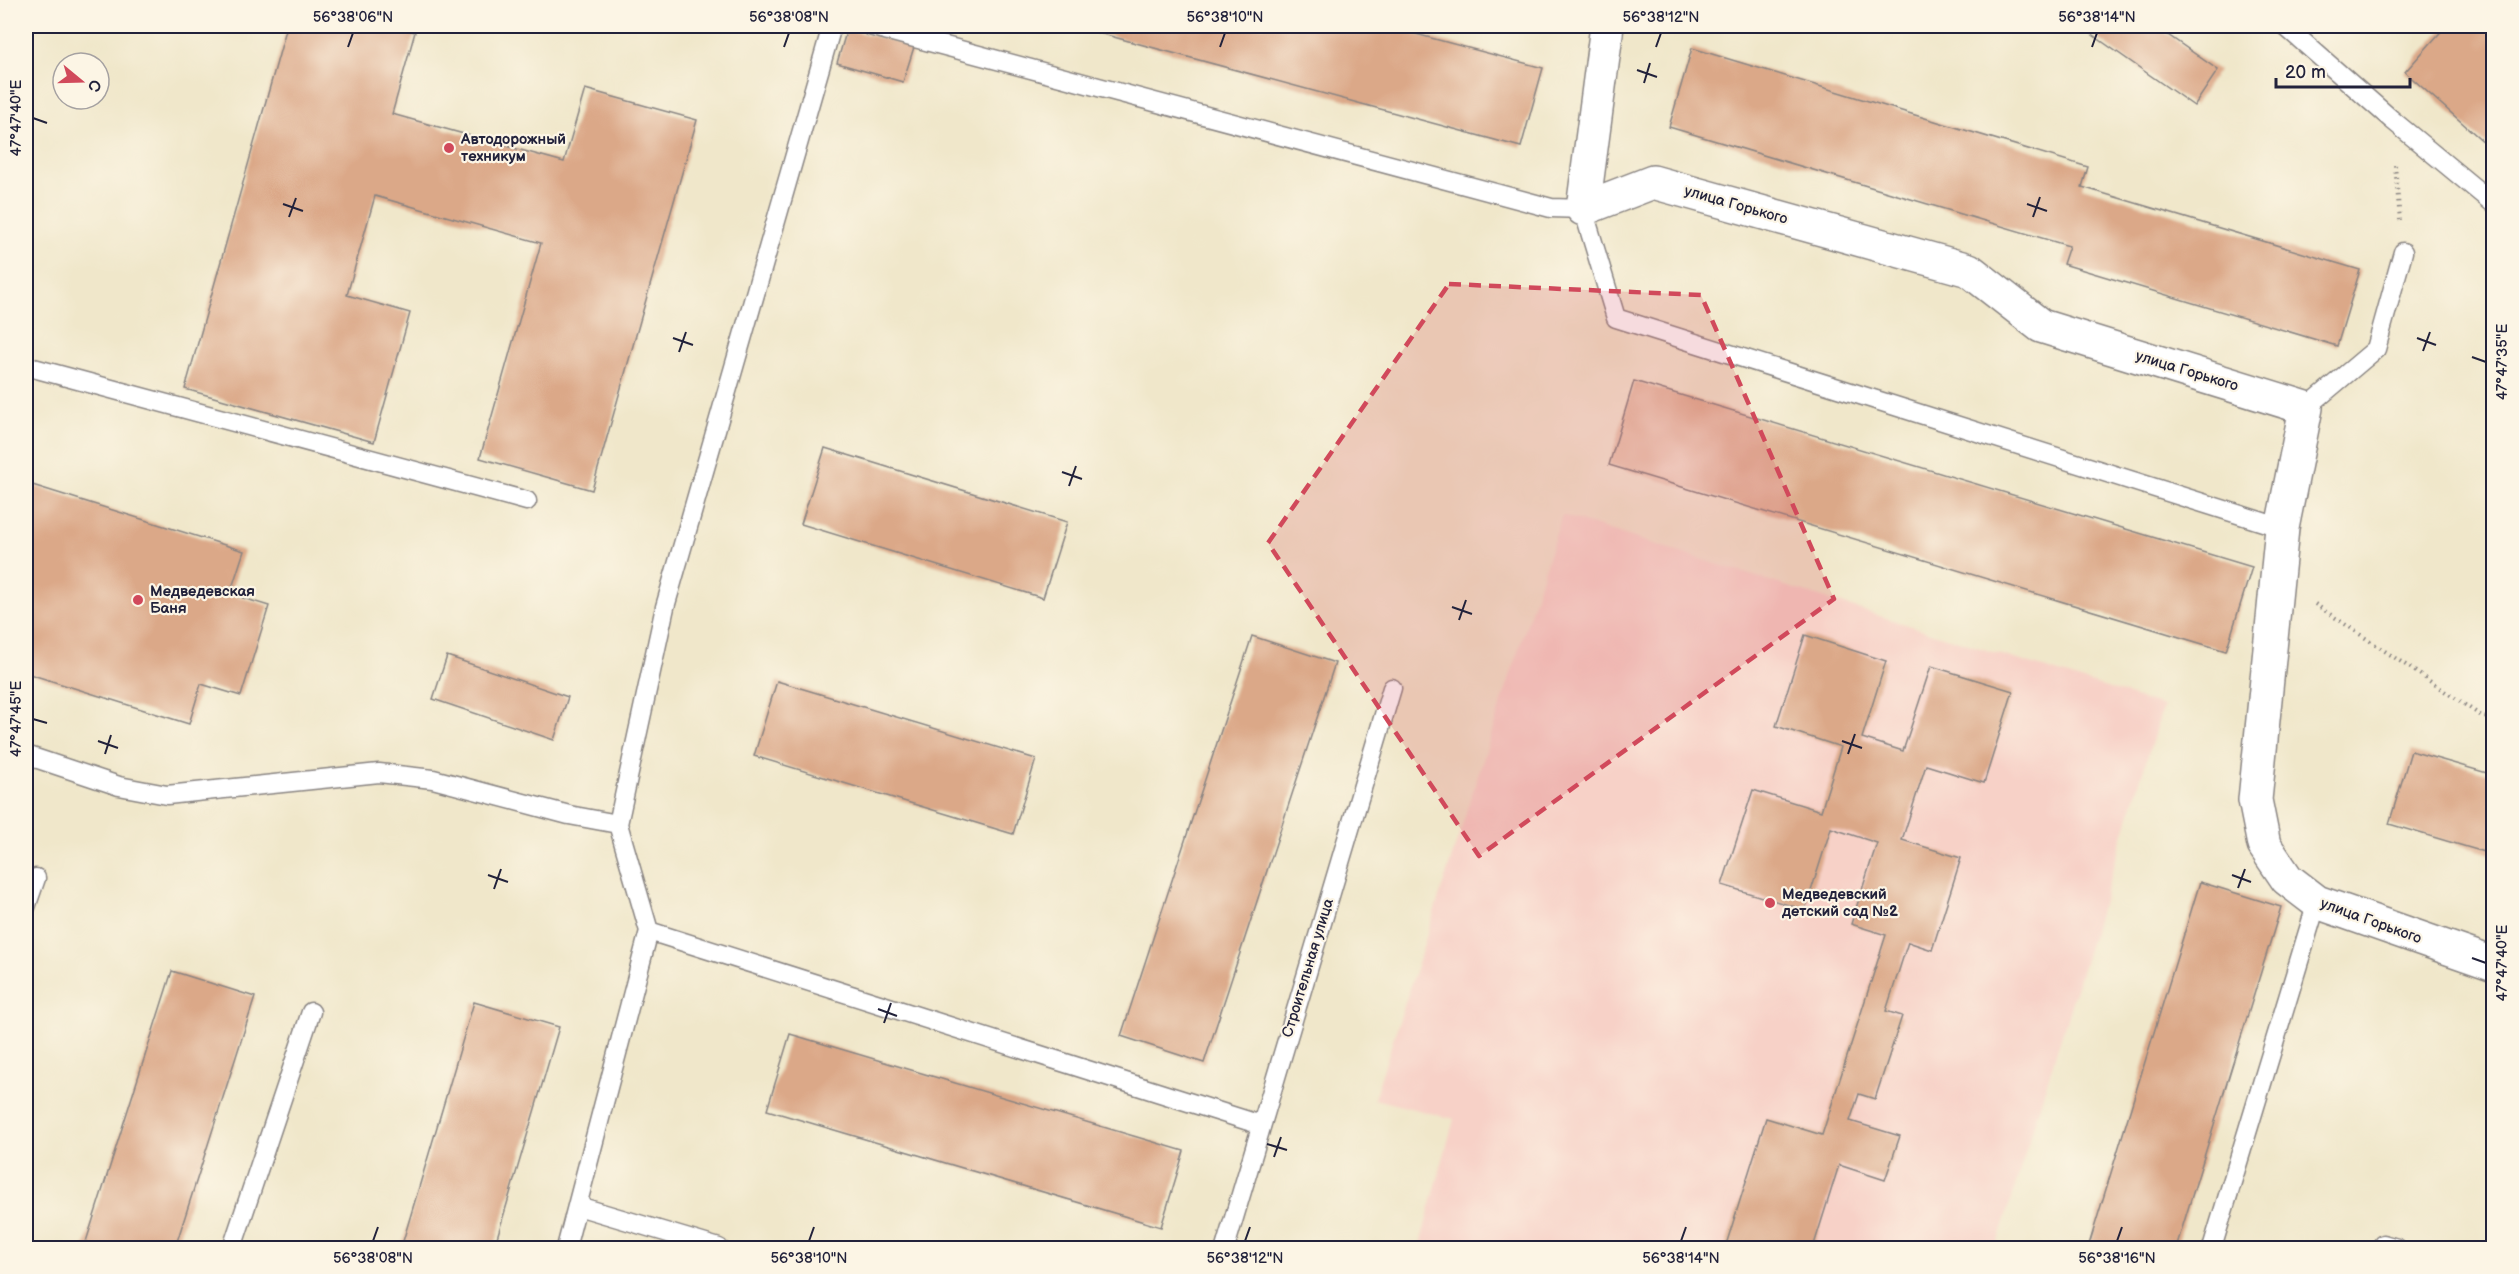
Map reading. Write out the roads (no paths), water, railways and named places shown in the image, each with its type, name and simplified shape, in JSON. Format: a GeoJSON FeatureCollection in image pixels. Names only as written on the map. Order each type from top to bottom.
{"type":"FeatureCollection","features":[{"type":"Feature","properties":{"kind":"street"},"geometry":{"type":"LineString","coordinates":[[1582,209],[1606,26]]}},
{"type":"Feature","properties":{"kind":"street","name":"улица Горького"},"geometry":{"type":"LineString","coordinates":[[1582,209],[1653,182],[1969,270],[2041,326],[2306,408],[2282,528],[2255,800],[2264,845],[2287,879],[2317,902],[2493,964]]}},
{"type":"Feature","properties":{"kind":"lane"},"geometry":{"type":"LineString","coordinates":[[566,1248],[649,931],[618,824],[665,607],[832,26]]}},
{"type":"Feature","properties":{"kind":"lane"},"geometry":{"type":"LineString","coordinates":[[870,26],[1551,208],[1582,209],[1616,318],[2282,528]]}},
{"type":"Feature","properties":{"kind":"lane"},"geometry":{"type":"LineString","coordinates":[[2297,29],[2391,119],[2493,204]]}},
{"type":"Feature","properties":{"kind":"lane"},"geometry":{"type":"LineString","coordinates":[[2306,408],[2376,350],[2403,252]]}},
{"type":"Feature","properties":{"kind":"lane"},"geometry":{"type":"LineString","coordinates":[[26,366],[527,501]]}},
{"type":"Feature","properties":{"kind":"lane","name":"Строительная улица"},"geometry":{"type":"LineString","coordinates":[[1224,1248],[1392,688]]}},
{"type":"Feature","properties":{"kind":"lane"},"geometry":{"type":"LineString","coordinates":[[26,754],[119,786],[167,795],[379,773],[433,779],[569,815],[618,824]]}},
{"type":"Feature","properties":{"kind":"lane"},"geometry":{"type":"LineString","coordinates":[[26,907],[36,878]]}},
{"type":"Feature","properties":{"kind":"lane"},"geometry":{"type":"LineString","coordinates":[[2212,1248],[2317,902]]}},
{"type":"Feature","properties":{"kind":"lane"},"geometry":{"type":"LineString","coordinates":[[649,931],[1261,1125]]}},
{"type":"Feature","properties":{"kind":"lane"},"geometry":{"type":"LineString","coordinates":[[232,1248],[311,1012]]}},
{"type":"Feature","properties":{"kind":"lane"},"geometry":{"type":"LineString","coordinates":[[578,1206],[719,1248]]}},
{"type":"Feature","properties":{"kind":"lane"},"geometry":{"type":"LineString","coordinates":[[2381,1248],[2383,1244],[2397,1248]]}},
{"type":"Feature","properties":{"kind":"place","name":"Автодорожный техникум"},"geometry":{"type":"Point","coordinates":[449,148]}},
{"type":"Feature","properties":{"kind":"place","name":"Медведевская Баня"},"geometry":{"type":"Point","coordinates":[138,600]}},
{"type":"Feature","properties":{"kind":"place","name":"Медведевский детский сад №2"},"geometry":{"type":"Point","coordinates":[1770,903]}}]}
